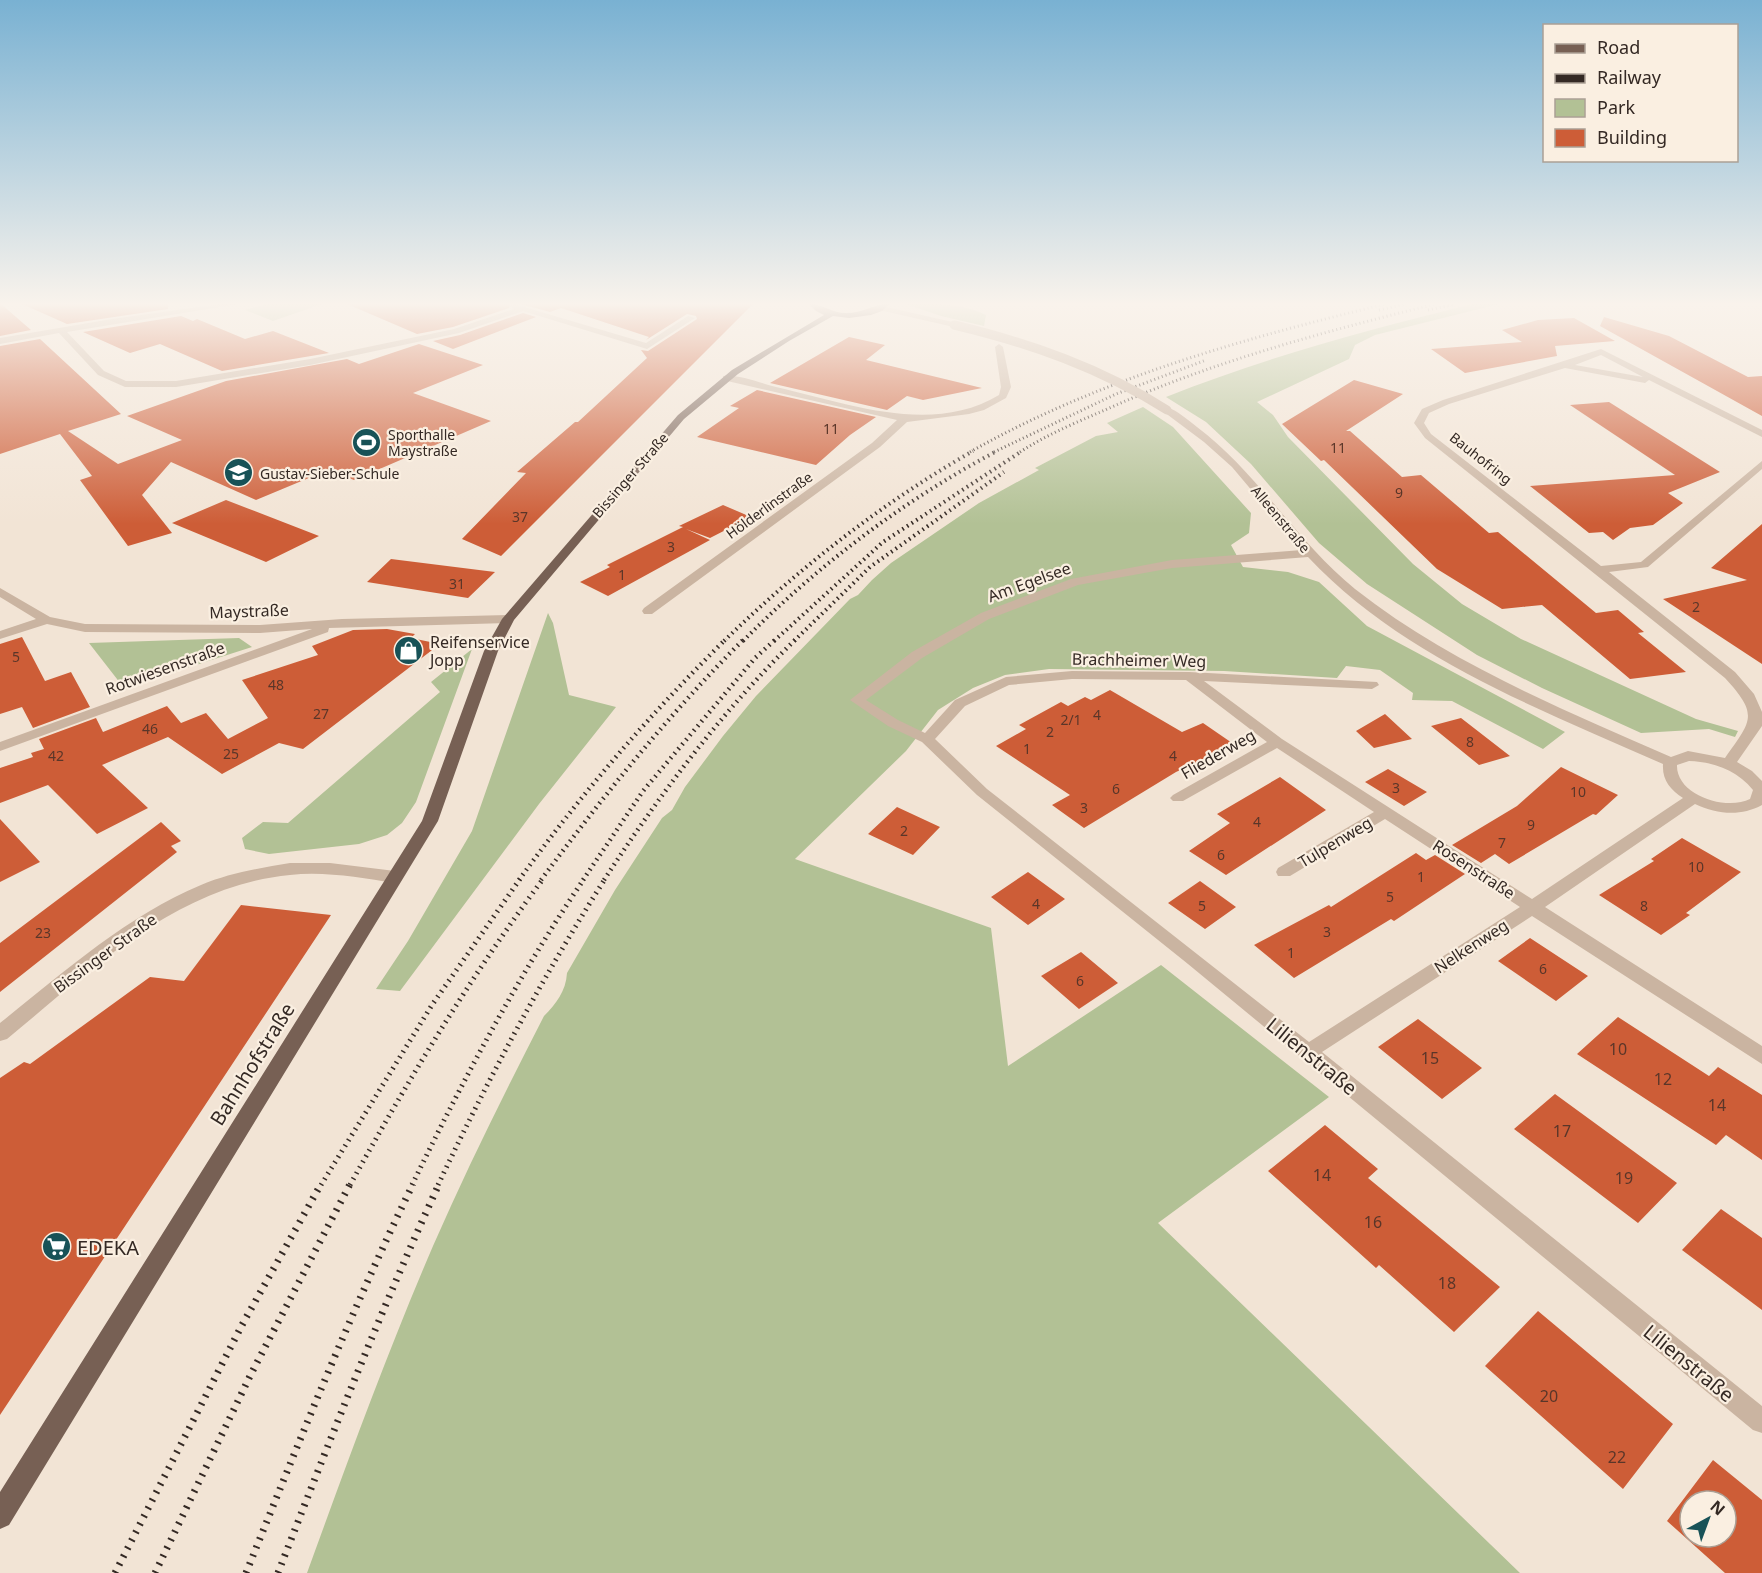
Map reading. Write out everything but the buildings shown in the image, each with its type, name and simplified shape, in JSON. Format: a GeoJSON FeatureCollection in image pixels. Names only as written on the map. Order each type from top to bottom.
{"type":"FeatureCollection","features":[{"type":"Feature","properties":{"kind":"main road","name":"Bissinger Straße"},"geometry":{"type":"LineString","coordinates":[[508,619],[668,430],[726,378]]}},
{"type":"Feature","properties":{"kind":"main road","name":"Bahnhofstraße"},"geometry":{"type":"LineString","coordinates":[[0,1515],[430,821],[491,651],[508,619]]}},
{"type":"Feature","properties":{"kind":"street"},"geometry":{"type":"LineString","coordinates":[[111,377],[125,384],[176,384],[216,377]]}},
{"type":"Feature","properties":{"kind":"street"},"geometry":{"type":"LineString","coordinates":[[726,378],[904,419],[976,409],[993,404],[1004,396],[1006,387],[1004,377]]}},
{"type":"Feature","properties":{"kind":"street","name":"Alleenstraße"},"geometry":{"type":"LineString","coordinates":[[1111,377],[1167,410],[1216,446],[1309,553],[1369,604],[1435,648],[1510,689],[1670,762]]}},
{"type":"Feature","properties":{"kind":"street","name":"Bauhofring"},"geometry":{"type":"LineString","coordinates":[[1527,377],[1447,400],[1425,411],[1419,423],[1428,435],[1730,675],[1747,694],[1756,714],[1755,726],[1728,764]]}},
{"type":"Feature","properties":{"kind":"street","name":"Bauhofring"},"geometry":{"type":"LineString","coordinates":[[1630,377],[1661,383]]}},
{"type":"Feature","properties":{"kind":"street","name":"Bauhofring"},"geometry":{"type":"LineString","coordinates":[[1650,377],[1762,434]]}},
{"type":"Feature","properties":{"kind":"street","name":"Hölderlinstraße"},"geometry":{"type":"LineString","coordinates":[[648,611],[876,445],[904,419]]}},
{"type":"Feature","properties":{"kind":"street"},"geometry":{"type":"LineString","coordinates":[[1599,570],[1644,565],[1762,464]]}},
{"type":"Feature","properties":{"kind":"street","name":"Am Egelsee"},"geometry":{"type":"LineString","coordinates":[[857,700],[917,655],[985,616],[1075,582],[1172,564],[1309,553]]}},
{"type":"Feature","properties":{"kind":"street","name":"Maystraße"},"geometry":{"type":"LineString","coordinates":[[0,592],[46,620],[85,628],[260,629],[342,623],[508,619]]}},
{"type":"Feature","properties":{"kind":"street"},"geometry":{"type":"LineString","coordinates":[[0,634],[46,620]]}},
{"type":"Feature","properties":{"kind":"street","name":"Rotwiesenstraße"},"geometry":{"type":"LineString","coordinates":[[0,747],[342,623]]}},
{"type":"Feature","properties":{"kind":"street","name":"Brachheimer Weg"},"geometry":{"type":"LineString","coordinates":[[927,739],[960,703],[1006,681],[1072,675],[1189,676],[1372,685]]}},
{"type":"Feature","properties":{"kind":"street","name":"Rosenstraße"},"geometry":{"type":"LineString","coordinates":[[1189,676],[1277,742],[1762,1056]]}},
{"type":"Feature","properties":{"kind":"street","name":"Lilienstraße"},"geometry":{"type":"LineString","coordinates":[[857,700],[893,723],[927,739],[982,792],[1194,959],[1762,1421]]}},
{"type":"Feature","properties":{"kind":"street","name":"Fliederweg"},"geometry":{"type":"LineString","coordinates":[[1178,798],[1277,742]]}},
{"type":"Feature","properties":{"kind":"street"},"geometry":{"type":"LineString","coordinates":[[1688,756],[1702,756],[1728,764],[1745,772],[1755,781],[1761,790],[1760,803],[1745,809],[1714,806],[1693,798],[1675,785],[1667,769],[1670,762],[1688,756]]}},
{"type":"Feature","properties":{"kind":"street","name":"Nelkenweg"},"geometry":{"type":"LineString","coordinates":[[1308,1052],[1533,907],[1693,798]]}},
{"type":"Feature","properties":{"kind":"street","name":"Tulpenweg"},"geometry":{"type":"LineString","coordinates":[[1284,872],[1386,812]]}},
{"type":"Feature","properties":{"kind":"street","name":"Bissinger Straße"},"geometry":{"type":"LineString","coordinates":[[0,1034],[137,925],[186,899],[228,881],[289,869],[318,868],[348,869],[395,877]]}},
{"type":"Feature","properties":{"kind":"green space"},"geometry":{"type":"Polygon","coordinates":[[[1219,377],[1310,377],[1257,402],[1273,415],[1288,437],[1413,564],[1462,604],[1521,639],[1696,719],[1738,731],[1735,737],[1709,729],[1641,733],[1542,688],[1477,655],[1367,584],[1319,543],[1251,464],[1206,422],[1166,397],[1219,377]]]}},
{"type":"Feature","properties":{"kind":"green space"},"geometry":{"type":"Polygon","coordinates":[[[1143,407],[1173,427],[1251,513],[1249,533],[1231,545],[1243,567],[1288,572],[1319,582],[1367,626],[1565,732],[1543,749],[1452,701],[1412,700],[1413,693],[1380,670],[1346,666],[1337,678],[1224,671],[1049,669],[1005,675],[973,688],[938,710],[906,751],[795,859],[991,928],[1008,1066],[1161,965],[1329,1097],[1158,1223],[1520,1573],[307,1573],[400,1327],[459,1188],[544,1016],[562,991],[567,973],[615,890],[662,818],[672,810],[685,787],[756,696],[850,599],[858,595],[891,563],[979,503],[1039,470],[1035,468],[1096,436],[1118,432],[1107,423],[1143,407]]]}},
{"type":"Feature","properties":{"kind":"green space"},"geometry":{"type":"Polygon","coordinates":[[[548,613],[553,623],[569,695],[616,707],[539,804],[400,991],[376,989],[408,941],[472,831],[548,613]]]}},
{"type":"Feature","properties":{"kind":"green space"},"geometry":{"type":"Polygon","coordinates":[[[239,638],[252,647],[124,688],[89,643],[239,638]]]}},
{"type":"Feature","properties":{"kind":"green space"},"geometry":{"type":"Polygon","coordinates":[[[472,649],[416,802],[402,823],[387,835],[359,844],[269,854],[245,849],[242,838],[263,822],[288,823],[440,692],[431,682],[472,649]]]}},
{"type":"Feature","properties":{"kind":"railway"},"geometry":{"type":"LineString","coordinates":[[970,452],[1069,403],[1133,377]]}},
{"type":"Feature","properties":{"kind":"railway"},"geometry":{"type":"LineString","coordinates":[[994,452],[1116,394],[1160,377]]}},
{"type":"Feature","properties":{"kind":"railway"},"geometry":{"type":"LineString","coordinates":[[1020,452],[1073,424],[1185,377]]}},
{"type":"Feature","properties":{"kind":"railway"},"geometry":{"type":"LineString","coordinates":[[725,640],[752,614],[842,538],[906,492],[973,451]]}},
{"type":"Feature","properties":{"kind":"railway"},"geometry":{"type":"LineString","coordinates":[[743,641],[771,613],[863,536],[928,491],[997,451]]}},
{"type":"Feature","properties":{"kind":"railway"},"geometry":{"type":"LineString","coordinates":[[774,641],[883,542],[1022,451]]}},
{"type":"Feature","properties":{"kind":"railway"},"geometry":{"type":"LineString","coordinates":[[794,641],[870,567],[1004,472]]}},
{"type":"Feature","properties":{"kind":"railway"},"geometry":{"type":"LineString","coordinates":[[541,880],[638,756],[716,667],[744,639]]}},
{"type":"Feature","properties":{"kind":"railway"},"geometry":{"type":"LineString","coordinates":[[583,880],[643,791],[755,658],[776,639]]}},
{"type":"Feature","properties":{"kind":"railway"},"geometry":{"type":"LineString","coordinates":[[519,880],[617,755],[725,640]]}},
{"type":"Feature","properties":{"kind":"railway"},"geometry":{"type":"LineString","coordinates":[[604,880],[647,816],[693,754],[717,724],[794,641]]}},
{"type":"Feature","properties":{"kind":"railway"},"geometry":{"type":"LineString","coordinates":[[321,1185],[432,1005],[520,879]]}},
{"type":"Feature","properties":{"kind":"railway"},"geometry":{"type":"LineString","coordinates":[[350,1185],[441,1029],[543,879]]}},
{"type":"Feature","properties":{"kind":"railway"},"geometry":{"type":"LineString","coordinates":[[412,1185],[492,1029],[536,953],[584,879]]}},
{"type":"Feature","properties":{"kind":"railway"},"geometry":{"type":"LineString","coordinates":[[438,1185],[517,1029],[605,879]]}},
{"type":"Feature","properties":{"kind":"railway"},"geometry":{"type":"LineString","coordinates":[[115,1573],[242,1325],[321,1184]]}},
{"type":"Feature","properties":{"kind":"railway"},"geometry":{"type":"LineString","coordinates":[[155,1573],[250,1376],[350,1184]]}},
{"type":"Feature","properties":{"kind":"railway"},"geometry":{"type":"LineString","coordinates":[[246,1573],[347,1328],[413,1184]]}},
{"type":"Feature","properties":{"kind":"railway"},"geometry":{"type":"LineString","coordinates":[[278,1573],[376,1329],[439,1184]]}},
{"type":"Feature","properties":{"kind":"place","name":"Sporthalle Maystraße"},"geometry":{"type":"Point","coordinates":[367,442]}},
{"type":"Feature","properties":{"kind":"place","name":"Gustav-Sieber-Schule"},"geometry":{"type":"Point","coordinates":[239,473]}},
{"type":"Feature","properties":{"kind":"place","name":"Reifenservice Jopp"},"geometry":{"type":"Point","coordinates":[409,651]}},
{"type":"Feature","properties":{"kind":"place","name":"EDEKA"},"geometry":{"type":"Point","coordinates":[56,1247]}}]}
